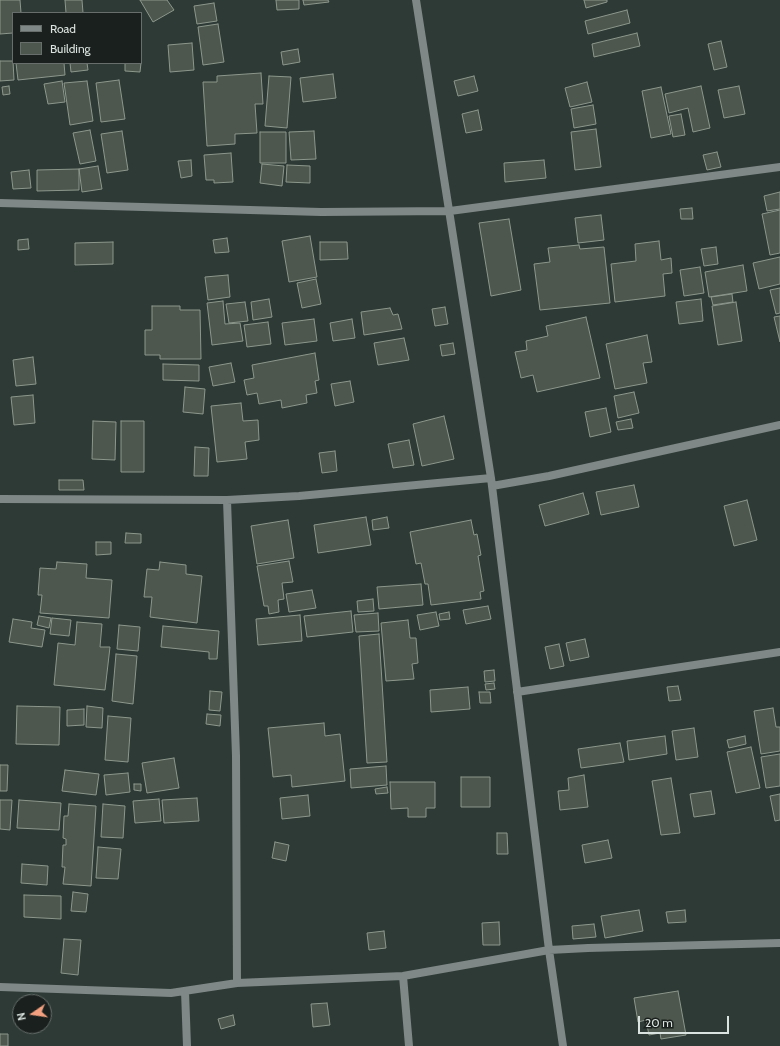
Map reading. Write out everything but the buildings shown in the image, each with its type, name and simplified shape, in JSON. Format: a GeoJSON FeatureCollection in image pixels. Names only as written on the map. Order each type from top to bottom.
{"type":"FeatureCollection","features":[{"type":"Feature","properties":{"kind":"street"},"geometry":{"type":"LineString","coordinates":[[416,0],[491,482],[549,950],[563,1046]]}},
{"type":"Feature","properties":{"kind":"street"},"geometry":{"type":"LineString","coordinates":[[0,203],[321,212],[450,211],[780,167]]}},
{"type":"Feature","properties":{"kind":"street"},"geometry":{"type":"LineString","coordinates":[[0,500],[227,500],[491,482],[550,476],[780,425]]}},
{"type":"Feature","properties":{"kind":"street"},"geometry":{"type":"LineString","coordinates":[[227,500],[236,756],[237,983]]}},
{"type":"Feature","properties":{"kind":"street"},"geometry":{"type":"LineString","coordinates":[[517,692],[780,652]]}},
{"type":"Feature","properties":{"kind":"street"},"geometry":{"type":"LineString","coordinates":[[0,987],[171,993],[237,983],[403,976],[549,950],[780,943]]}},
{"type":"Feature","properties":{"kind":"street"},"geometry":{"type":"LineString","coordinates":[[403,976],[409,1046]]}},
{"type":"Feature","properties":{"kind":"street"},"geometry":{"type":"LineString","coordinates":[[185,991],[187,1046]]}}]}
